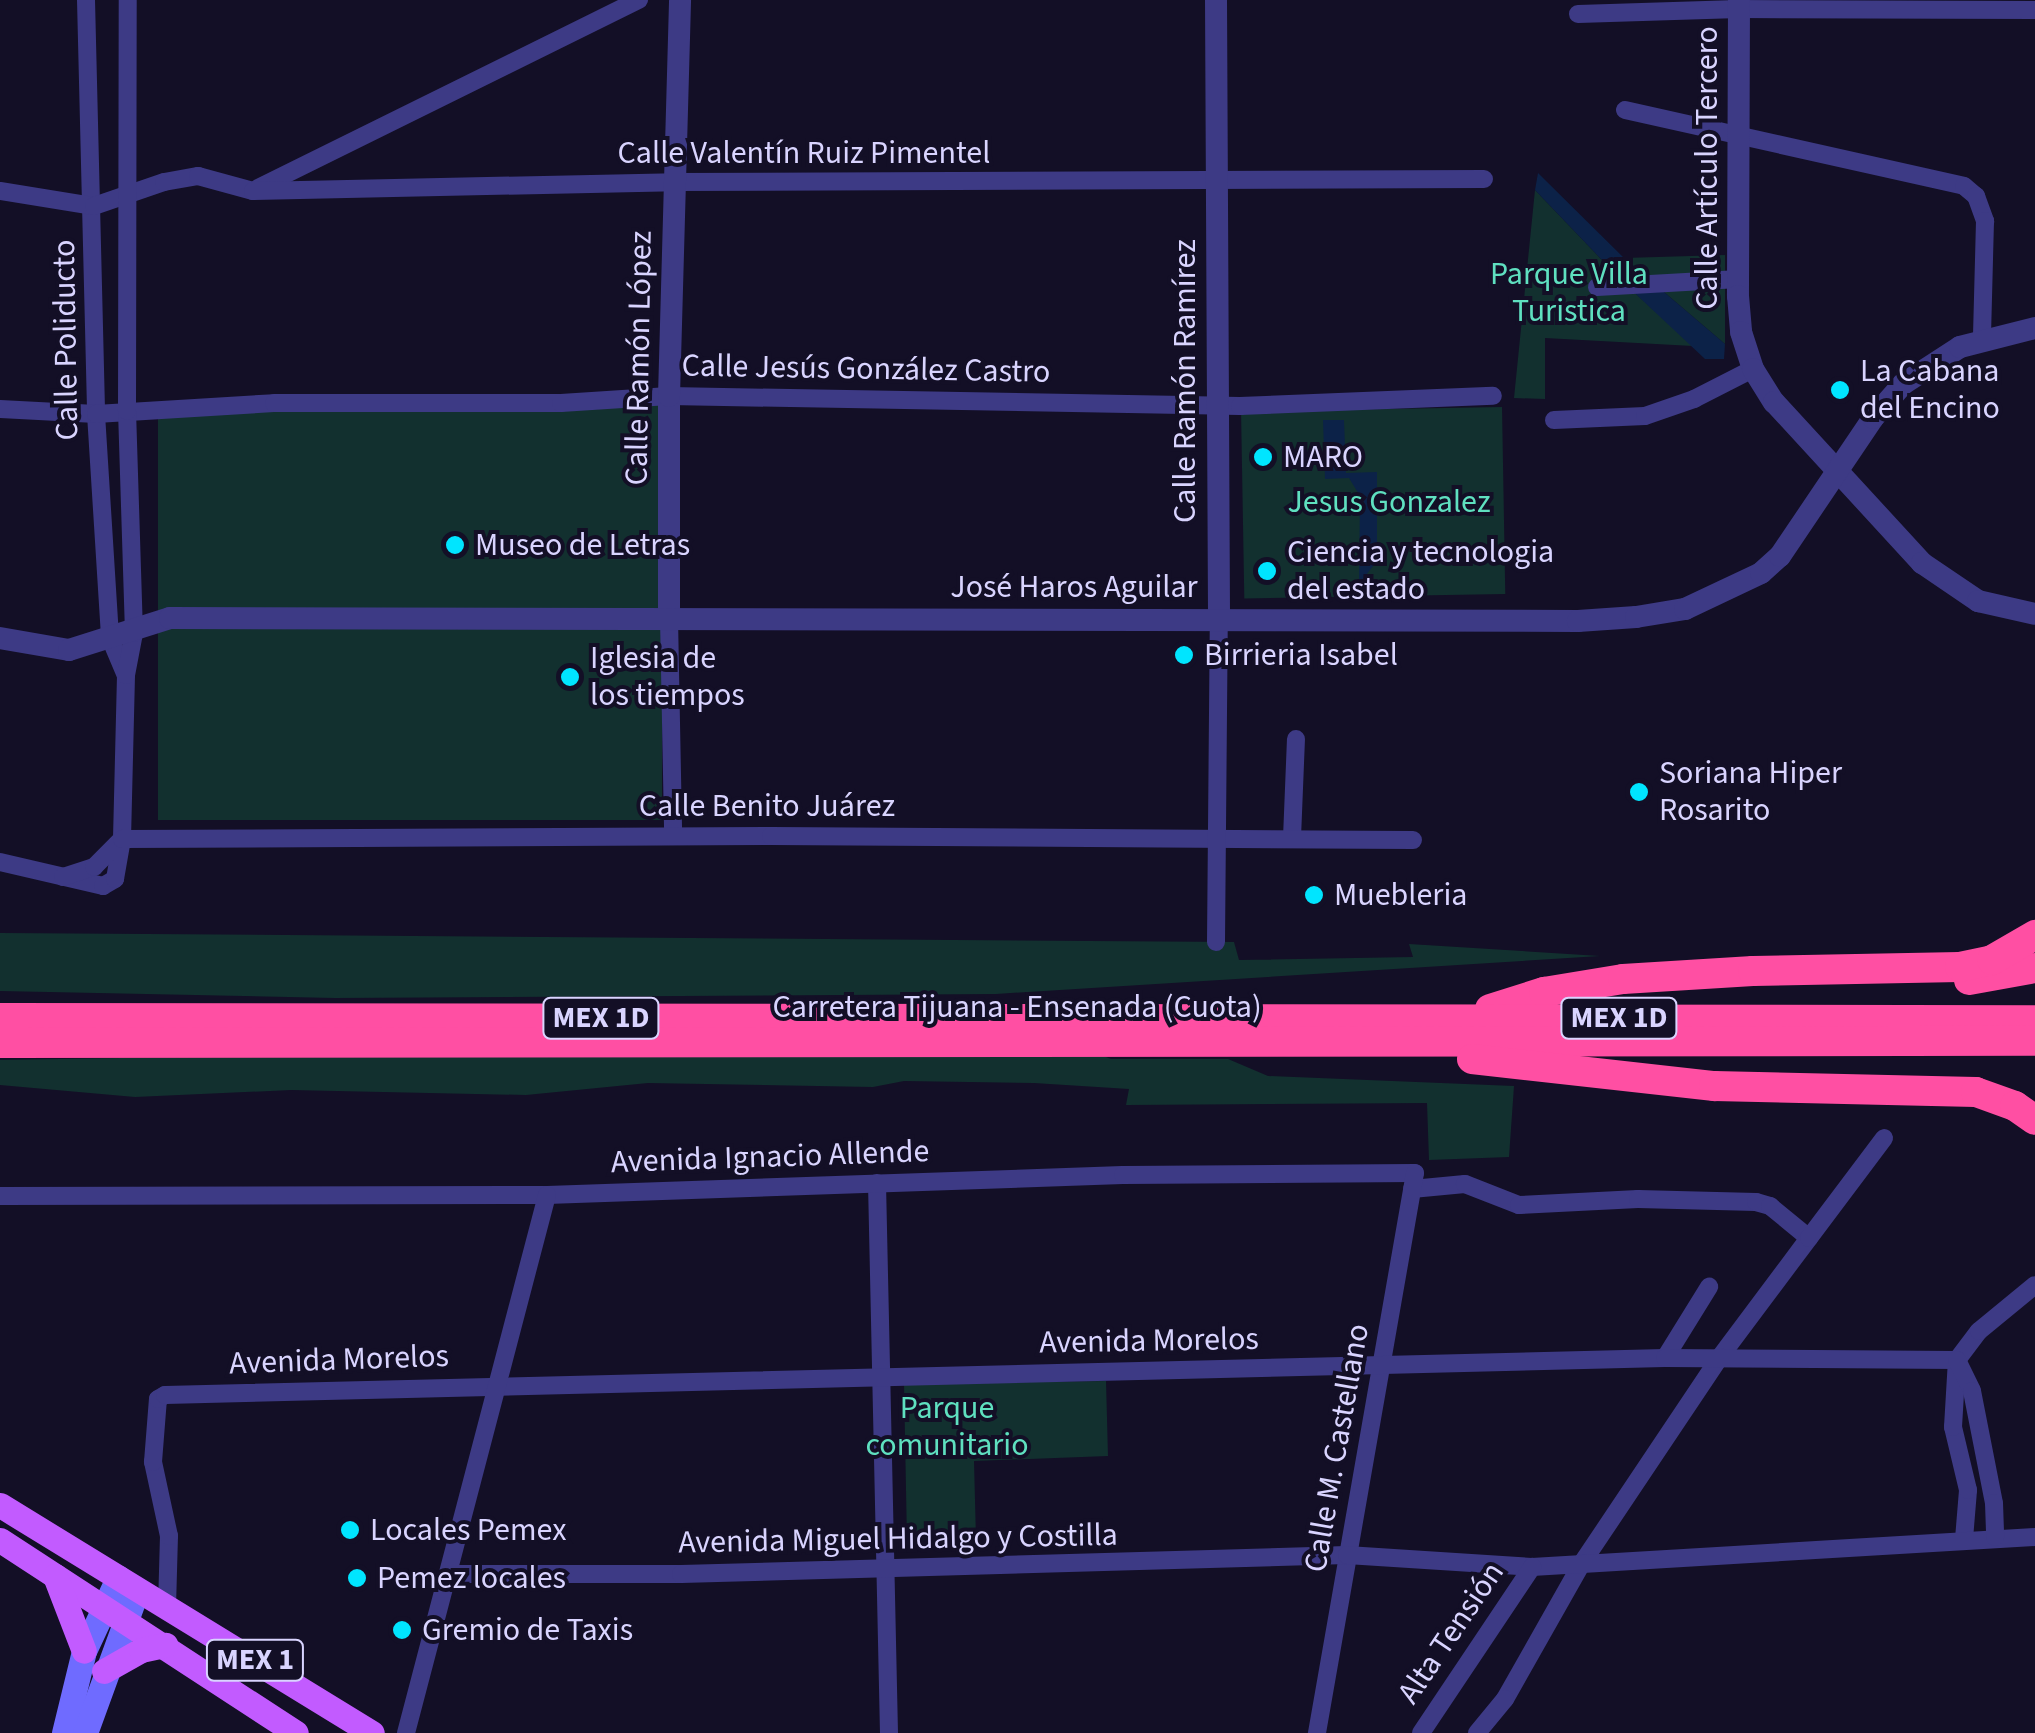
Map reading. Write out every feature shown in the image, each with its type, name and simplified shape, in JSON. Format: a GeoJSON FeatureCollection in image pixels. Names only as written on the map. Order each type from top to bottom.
{"type":"FeatureCollection","features":[{"type":"Feature","properties":{"kind":"highway"},"geometry":{"type":"LineString","coordinates":[[1466,1018],[1584,983],[1753,970],[1960,967],[1992,960],[2035,935]]}},
{"type":"Feature","properties":{"kind":"highway"},"geometry":{"type":"LineString","coordinates":[[1584,983],[1646,988],[1985,980],[2035,968]]}},
{"type":"Feature","properties":{"kind":"highway","name":"Carretera Tijuana - Ensenada (Cuota)"},"geometry":{"type":"LineString","coordinates":[[0,1018],[2035,1020]]}},
{"type":"Feature","properties":{"kind":"highway","name":"Carretera Tijuana - Ensenada (Cuota)"},"geometry":{"type":"LineString","coordinates":[[0,1043],[2035,1042]]}},
{"type":"Feature","properties":{"kind":"highway"},"geometry":{"type":"LineString","coordinates":[[1411,1044],[1472,1060],[1634,1077],[1770,1088],[1976,1092],[2015,1106],[2035,1120]]}},
{"type":"Feature","properties":{"kind":"highway"},"geometry":{"type":"LineString","coordinates":[[1634,1077],[1706,1072],[1941,1074],[1980,1078],[2035,1093]]}},
{"type":"Feature","properties":{"kind":"main road","name":"MEX 1"},"geometry":{"type":"LineString","coordinates":[[0,1505],[372,1733]]}},
{"type":"Feature","properties":{"kind":"main road","name":"MEX 1"},"geometry":{"type":"LineString","coordinates":[[0,1540],[296,1733]]}},
{"type":"Feature","properties":{"kind":"main road"},"geometry":{"type":"LineString","coordinates":[[56,1576],[84,1651]]}},
{"type":"Feature","properties":{"kind":"main road"},"geometry":{"type":"LineString","coordinates":[[64,1733],[84,1651],[114,1612],[128,1584]]}},
{"type":"Feature","properties":{"kind":"main road"},"geometry":{"type":"LineString","coordinates":[[85,1733],[104,1671],[114,1612]]}},
{"type":"Feature","properties":{"kind":"main road"},"geometry":{"type":"LineString","coordinates":[[104,1671],[140,1650],[164,1646]]}},
{"type":"Feature","properties":{"kind":"street","name":"Calle Poliducto"},"geometry":{"type":"LineString","coordinates":[[86,0],[94,206],[96,414],[110,638],[126,675]]}},
{"type":"Feature","properties":{"kind":"street","name":"Calle Poliducto"},"geometry":{"type":"LineString","coordinates":[[63,876],[111,884],[122,839],[126,675],[134,633],[126,411],[128,0]]}},
{"type":"Feature","properties":{"kind":"street"},"geometry":{"type":"LineString","coordinates":[[253,191],[639,0]]}},
{"type":"Feature","properties":{"kind":"street","name":"Calle Ramón López"},"geometry":{"type":"LineString","coordinates":[[674,836],[669,396],[680,0]]}},
{"type":"Feature","properties":{"kind":"street","name":"Calle Ramón Ramírez"},"geometry":{"type":"LineString","coordinates":[[1216,0],[1216,942]]}},
{"type":"Feature","properties":{"kind":"street"},"geometry":{"type":"LineString","coordinates":[[1578,14],[1739,4],[2035,10]]}},
{"type":"Feature","properties":{"kind":"street","name":"Calle Artículo Tercero"},"geometry":{"type":"LineString","coordinates":[[1739,4],[1738,278],[1740,332],[1752,369],[1774,402],[1840,470],[1898,540],[1947,582],[1978,601],[2035,614]]}},
{"type":"Feature","properties":{"kind":"street"},"geometry":{"type":"LineString","coordinates":[[1626,110],[1739,133],[1971,191],[1984,221],[1982,338]]}},
{"type":"Feature","properties":{"kind":"street","name":"Calle Valentín Ruiz Pimentel"},"geometry":{"type":"LineString","coordinates":[[94,206],[198,176],[253,191],[674,182],[1484,179]]}},
{"type":"Feature","properties":{"kind":"street"},"geometry":{"type":"LineString","coordinates":[[0,192],[94,206]]}},
{"type":"Feature","properties":{"kind":"street"},"geometry":{"type":"LineString","coordinates":[[1597,287],[1738,278]]}},
{"type":"Feature","properties":{"kind":"street","name":"José Haros Aguilar"},"geometry":{"type":"LineString","coordinates":[[0,638],[68,650],[134,633],[170,618],[1578,621],[1685,609],[1761,574],[1780,556],[1874,418],[1904,384],[1939,358],[1982,338],[2035,328]]}},
{"type":"Feature","properties":{"kind":"street"},"geometry":{"type":"LineString","coordinates":[[1554,420],[1645,416],[1694,399],[1752,369]]}},
{"type":"Feature","properties":{"kind":"street","name":"Calle Jesús González Castro"},"geometry":{"type":"LineString","coordinates":[[0,409],[96,414],[274,403],[561,403],[669,396],[1218,405],[1492,396]]}},
{"type":"Feature","properties":{"kind":"street"},"geometry":{"type":"LineString","coordinates":[[1292,838],[1296,739]]}},
{"type":"Feature","properties":{"kind":"street","name":"Calle Benito Juárez"},"geometry":{"type":"LineString","coordinates":[[122,839],[674,836],[1413,840]]}},
{"type":"Feature","properties":{"kind":"street"},"geometry":{"type":"LineString","coordinates":[[0,862],[63,876],[94,867],[122,839]]}},
{"type":"Feature","properties":{"kind":"street"},"geometry":{"type":"LineString","coordinates":[[1477,1733],[1504,1700],[1582,1563],[1720,1358],[1884,1138]]}},
{"type":"Feature","properties":{"kind":"street","name":"Avenida Ignacio Allende"},"geometry":{"type":"LineString","coordinates":[[0,1196],[547,1195],[877,1183],[1414,1181],[1464,1184],[1518,1206],[1638,1200],[1756,1202],[1770,1206],[1809,1238]]}},
{"type":"Feature","properties":{"kind":"street","name":"Calle M. Castellano"},"geometry":{"type":"LineString","coordinates":[[1317,1733],[1414,1181]]}},
{"type":"Feature","properties":{"kind":"street"},"geometry":{"type":"LineString","coordinates":[[877,1183],[889,1733]]}},
{"type":"Feature","properties":{"kind":"street"},"geometry":{"type":"LineString","coordinates":[[406,1733],[547,1195]]}},
{"type":"Feature","properties":{"kind":"street"},"geometry":{"type":"LineString","coordinates":[[1964,1539],[1968,1490],[1952,1428],[1957,1360],[1979,1331],[2035,1285]]}},
{"type":"Feature","properties":{"kind":"street"},"geometry":{"type":"LineString","coordinates":[[1665,1358],[1709,1287]]}},
{"type":"Feature","properties":{"kind":"street","name":"Avenida Morelos"},"geometry":{"type":"LineString","coordinates":[[167,1607],[168,1521],[154,1475],[160,1396],[1665,1358],[1957,1360]]}},
{"type":"Feature","properties":{"kind":"street"},"geometry":{"type":"LineString","coordinates":[[1957,1360],[1972,1391],[1994,1503],[1995,1537]]}},
{"type":"Feature","properties":{"kind":"street","name":"Avenida Miguel Hidalgo y Costilla"},"geometry":{"type":"LineString","coordinates":[[449,1574],[884,1568],[1347,1554],[1532,1567],[2035,1537]]}},
{"type":"Feature","properties":{"kind":"street","name":"Alta Tensión"},"geometry":{"type":"LineString","coordinates":[[1421,1733],[1532,1567]]}},
{"type":"Feature","properties":{"kind":"green space","name":"Parque Villa Turistica"},"geometry":{"type":"Polygon","coordinates":[[[1535,190],[1624,283],[1693,346],[1545,338],[1545,399],[1514,398],[1535,190]]]}},
{"type":"Feature","properties":{"kind":"green space","name":"Parque Villa Turistica"},"geometry":{"type":"Polygon","coordinates":[[[1725,255],[1725,344],[1624,258],[1725,255]]]}},
{"type":"Feature","properties":{"kind":"green space"},"geometry":{"type":"Polygon","coordinates":[[[158,405],[662,405],[662,820],[158,820],[158,405]]]}},
{"type":"Feature","properties":{"kind":"green space","name":"Jesus Gonzalez"},"geometry":{"type":"Polygon","coordinates":[[[1502,407],[1505,594],[1244,599],[1241,412],[1502,407]]]}},
{"type":"Feature","properties":{"kind":"green space"},"geometry":{"type":"Polygon","coordinates":[[[0,933],[1234,942],[1239,960],[1413,957],[1409,944],[1600,956],[996,994],[335,998],[0,991],[0,933]]]}},
{"type":"Feature","properties":{"kind":"green space"},"geometry":{"type":"Polygon","coordinates":[[[1091,1051],[1111,1059],[1228,1059],[1268,1076],[1514,1086],[1509,1157],[1429,1160],[1427,1103],[1126,1105],[1129,1089],[1034,1083],[904,1081],[873,1087],[648,1083],[526,1095],[291,1090],[135,1097],[0,1085],[0,1060],[487,1052],[1091,1051]]]}},
{"type":"Feature","properties":{"kind":"green space","name":"Parque comunitario"},"geometry":{"type":"Polygon","coordinates":[[[1106,1381],[1108,1456],[974,1461],[976,1539],[907,1541],[904,1384],[1106,1381]]]}},
{"type":"Feature","properties":{"kind":"water"},"geometry":{"type":"Polygon","coordinates":[[[1538,173],[1624,258],[1725,344],[1724,359],[1705,359],[1624,283],[1535,190],[1538,173]]]}},
{"type":"Feature","properties":{"kind":"water"},"geometry":{"type":"Polygon","coordinates":[[[1323,420],[1344,420],[1346,473],[1377,472],[1377,561],[1359,584],[1360,496],[1349,478],[1325,479],[1323,420]]]}},
{"type":"Feature","properties":{"kind":"place","name":"La Cabana del Encino"},"geometry":{"type":"Point","coordinates":[1840,390]}},
{"type":"Feature","properties":{"kind":"place","name":"MARO"},"geometry":{"type":"Point","coordinates":[1263,457]}},
{"type":"Feature","properties":{"kind":"place","name":"Museo de Letras"},"geometry":{"type":"Point","coordinates":[455,545]}},
{"type":"Feature","properties":{"kind":"place","name":"Ciencia y tecnologia del estado"},"geometry":{"type":"Point","coordinates":[1267,571]}},
{"type":"Feature","properties":{"kind":"place","name":"Birrieria Isabel"},"geometry":{"type":"Point","coordinates":[1184,655]}},
{"type":"Feature","properties":{"kind":"place","name":"Iglesia de los tiempos"},"geometry":{"type":"Point","coordinates":[570,677]}},
{"type":"Feature","properties":{"kind":"place","name":"Soriana Hiper Rosarito"},"geometry":{"type":"Point","coordinates":[1639,792]}},
{"type":"Feature","properties":{"kind":"place","name":"Muebleria"},"geometry":{"type":"Point","coordinates":[1314,895]}},
{"type":"Feature","properties":{"kind":"place","name":"Locales Pemex"},"geometry":{"type":"Point","coordinates":[350,1530]}},
{"type":"Feature","properties":{"kind":"place","name":"Pemez locales"},"geometry":{"type":"Point","coordinates":[357,1578]}},
{"type":"Feature","properties":{"kind":"place","name":"Gremio de Taxis"},"geometry":{"type":"Point","coordinates":[402,1630]}}]}
